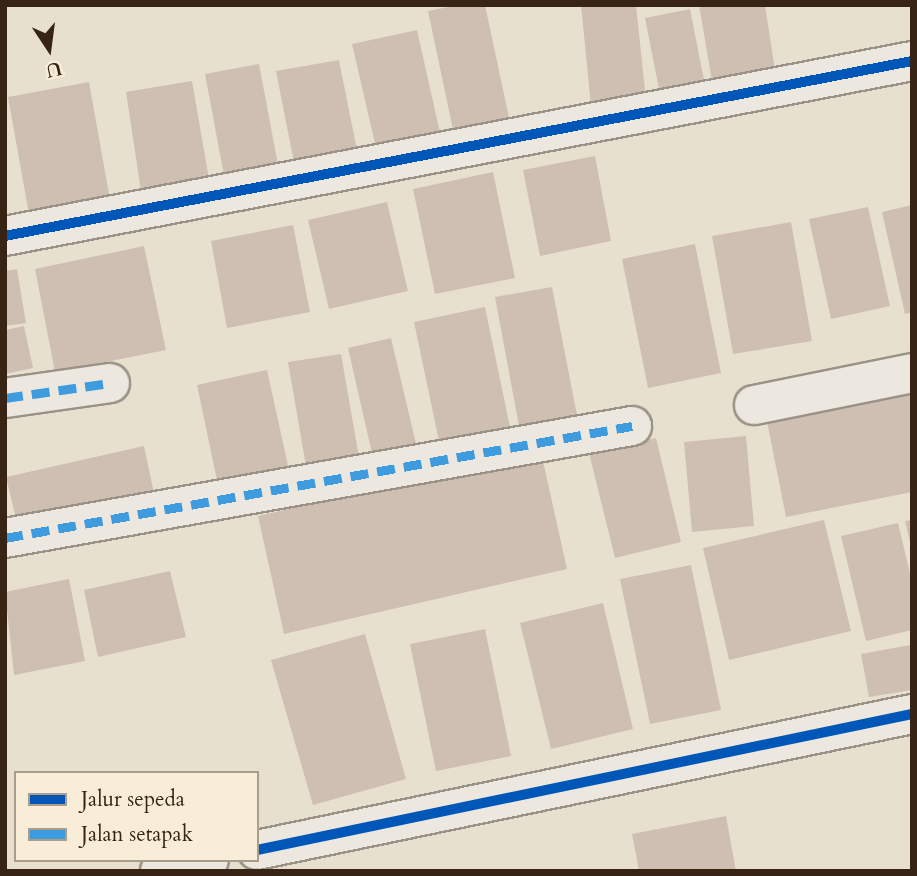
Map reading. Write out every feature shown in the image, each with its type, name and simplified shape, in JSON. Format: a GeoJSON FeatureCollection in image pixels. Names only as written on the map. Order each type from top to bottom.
{"type":"FeatureCollection","features":[{"type":"Feature","properties":{"kind":"street"},"geometry":{"type":"LineString","coordinates":[[5,236],[912,61]]}},
{"type":"Feature","properties":{"kind":"street"},"geometry":{"type":"LineString","coordinates":[[754,405],[912,373]]}},
{"type":"Feature","properties":{"kind":"street"},"geometry":{"type":"LineString","coordinates":[[5,398],[110,383]]}},
{"type":"Feature","properties":{"kind":"street"},"geometry":{"type":"LineString","coordinates":[[5,538],[632,426]]}},
{"type":"Feature","properties":{"kind":"street"},"geometry":{"type":"LineString","coordinates":[[259,850],[912,714]]}},
{"type":"Feature","properties":{"kind":"street"},"geometry":{"type":"LineString","coordinates":[[160,871],[200,862]]}},
{"type":"Feature","properties":{"kind":"building"},"geometry":{"type":"Polygon","coordinates":[[[458,5],[485,5],[512,132],[456,144],[428,11],[458,5]]]}},
{"type":"Feature","properties":{"kind":"building"},"geometry":{"type":"Polygon","coordinates":[[[581,5],[636,5],[646,100],[591,106],[581,5]]]}},
{"type":"Feature","properties":{"kind":"building"},"geometry":{"type":"Polygon","coordinates":[[[699,5],[765,5],[775,70],[712,81],[699,5]]]}},
{"type":"Feature","properties":{"kind":"building"},"geometry":{"type":"Polygon","coordinates":[[[690,9],[706,90],[661,99],[645,18],[690,9]]]}},
{"type":"Feature","properties":{"kind":"building"},"geometry":{"type":"Polygon","coordinates":[[[417,30],[443,146],[379,161],[352,44],[417,30]]]}},
{"type":"Feature","properties":{"kind":"building"},"geometry":{"type":"Polygon","coordinates":[[[339,60],[359,160],[296,173],[276,71],[339,60]]]}},
{"type":"Feature","properties":{"kind":"building"},"geometry":{"type":"Polygon","coordinates":[[[259,64],[279,170],[225,181],[205,74],[259,64]]]}},
{"type":"Feature","properties":{"kind":"building"},"geometry":{"type":"Polygon","coordinates":[[[192,81],[209,179],[141,191],[126,92],[192,81]]]}},
{"type":"Feature","properties":{"kind":"building"},"geometry":{"type":"Polygon","coordinates":[[[89,82],[111,205],[30,220],[8,97],[89,82]]]}},
{"type":"Feature","properties":{"kind":"building"},"geometry":{"type":"Polygon","coordinates":[[[595,156],[611,241],[540,256],[523,170],[595,156]]]}},
{"type":"Feature","properties":{"kind":"building"},"geometry":{"type":"Polygon","coordinates":[[[493,172],[515,278],[435,294],[413,189],[493,172]]]}},
{"type":"Feature","properties":{"kind":"building"},"geometry":{"type":"Polygon","coordinates":[[[387,202],[408,291],[329,309],[308,220],[387,202]]]}},
{"type":"Feature","properties":{"kind":"building"},"geometry":{"type":"Polygon","coordinates":[[[912,205],[912,312],[905,314],[882,212],[912,205]]]}},
{"type":"Feature","properties":{"kind":"building"},"geometry":{"type":"Polygon","coordinates":[[[868,207],[890,306],[831,319],[809,219],[868,207]]]}},
{"type":"Feature","properties":{"kind":"building"},"geometry":{"type":"Polygon","coordinates":[[[791,222],[812,341],[733,354],[712,236],[791,222]]]}},
{"type":"Feature","properties":{"kind":"building"},"geometry":{"type":"Polygon","coordinates":[[[293,225],[310,312],[227,328],[211,241],[293,225]]]}},
{"type":"Feature","properties":{"kind":"building"},"geometry":{"type":"Polygon","coordinates":[[[695,244],[721,373],[648,388],[622,259],[695,244]]]}},
{"type":"Feature","properties":{"kind":"building"},"geometry":{"type":"Polygon","coordinates":[[[144,246],[166,350],[55,372],[35,269],[144,246]]]}},
{"type":"Feature","properties":{"kind":"building"},"geometry":{"type":"Polygon","coordinates":[[[17,269],[26,323],[5,326],[5,271],[17,269]]]}},
{"type":"Feature","properties":{"kind":"building"},"geometry":{"type":"Polygon","coordinates":[[[552,287],[577,415],[519,426],[495,297],[552,287]]]}},
{"type":"Feature","properties":{"kind":"building"},"geometry":{"type":"Polygon","coordinates":[[[485,307],[511,432],[440,446],[414,322],[485,307]]]}},
{"type":"Feature","properties":{"kind":"building"},"geometry":{"type":"Polygon","coordinates":[[[24,326],[33,368],[5,374],[5,330],[24,326]]]}},
{"type":"Feature","properties":{"kind":"building"},"geometry":{"type":"Polygon","coordinates":[[[391,338],[418,452],[374,462],[348,348],[391,338]]]}},
{"type":"Feature","properties":{"kind":"building"},"geometry":{"type":"Polygon","coordinates":[[[341,354],[360,463],[307,472],[288,362],[341,354]]]}},
{"type":"Feature","properties":{"kind":"building"},"geometry":{"type":"Polygon","coordinates":[[[267,370],[289,470],[218,485],[197,385],[267,370]]]}},
{"type":"Feature","properties":{"kind":"building"},"geometry":{"type":"Polygon","coordinates":[[[912,393],[912,492],[786,517],[767,422],[912,393]]]}},
{"type":"Feature","properties":{"kind":"building"},"geometry":{"type":"Polygon","coordinates":[[[746,436],[754,526],[692,532],[684,442],[746,436]]]}},
{"type":"Feature","properties":{"kind":"building"},"geometry":{"type":"Polygon","coordinates":[[[656,438],[681,542],[615,558],[589,453],[656,438]]]}},
{"type":"Feature","properties":{"kind":"building"},"geometry":{"type":"Polygon","coordinates":[[[144,446],[154,493],[17,523],[6,477],[144,446]]]}},
{"type":"Feature","properties":{"kind":"building"},"geometry":{"type":"Polygon","coordinates":[[[541,452],[567,569],[284,634],[258,516],[541,452]]]}},
{"type":"Feature","properties":{"kind":"building"},"geometry":{"type":"Polygon","coordinates":[[[824,520],[851,631],[729,660],[703,548],[824,520]]]}},
{"type":"Feature","properties":{"kind":"building"},"geometry":{"type":"Polygon","coordinates":[[[912,520],[912,546],[911,546],[905,521],[912,520]]]}},
{"type":"Feature","properties":{"kind":"building"},"geometry":{"type":"Polygon","coordinates":[[[898,523],[912,582],[912,630],[866,641],[841,536],[898,523]]]}},
{"type":"Feature","properties":{"kind":"building"},"geometry":{"type":"Polygon","coordinates":[[[691,565],[721,710],[650,724],[620,579],[691,565]]]}},
{"type":"Feature","properties":{"kind":"building"},"geometry":{"type":"Polygon","coordinates":[[[170,571],[186,637],[98,657],[84,590],[170,571]]]}},
{"type":"Feature","properties":{"kind":"building"},"geometry":{"type":"Polygon","coordinates":[[[69,579],[85,661],[14,675],[5,592],[69,579]]]}},
{"type":"Feature","properties":{"kind":"building"},"geometry":{"type":"Polygon","coordinates":[[[603,603],[633,729],[551,749],[520,623],[603,603]]]}},
{"type":"Feature","properties":{"kind":"building"},"geometry":{"type":"Polygon","coordinates":[[[485,629],[511,756],[436,771],[410,644],[485,629]]]}},
{"type":"Feature","properties":{"kind":"building"},"geometry":{"type":"Polygon","coordinates":[[[365,634],[406,779],[313,805],[271,660],[365,634]]]}},
{"type":"Feature","properties":{"kind":"building"},"geometry":{"type":"Polygon","coordinates":[[[910,645],[912,690],[869,697],[861,654],[910,645]]]}},
{"type":"Feature","properties":{"kind":"building"},"geometry":{"type":"Polygon","coordinates":[[[726,816],[736,871],[639,871],[632,834],[726,816]]]}},
{"type":"Feature","properties":{"kind":"marked path"},"geometry":{"type":"LineString","coordinates":[[5,398],[110,383]]}},
{"type":"Feature","properties":{"kind":"marked path"},"geometry":{"type":"LineString","coordinates":[[5,538],[632,426]]}},
{"type":"Feature","properties":{"kind":"cycle path"},"geometry":{"type":"LineString","coordinates":[[5,236],[912,61]]}},
{"type":"Feature","properties":{"kind":"cycle path"},"geometry":{"type":"LineString","coordinates":[[259,850],[912,714]]}}]}
